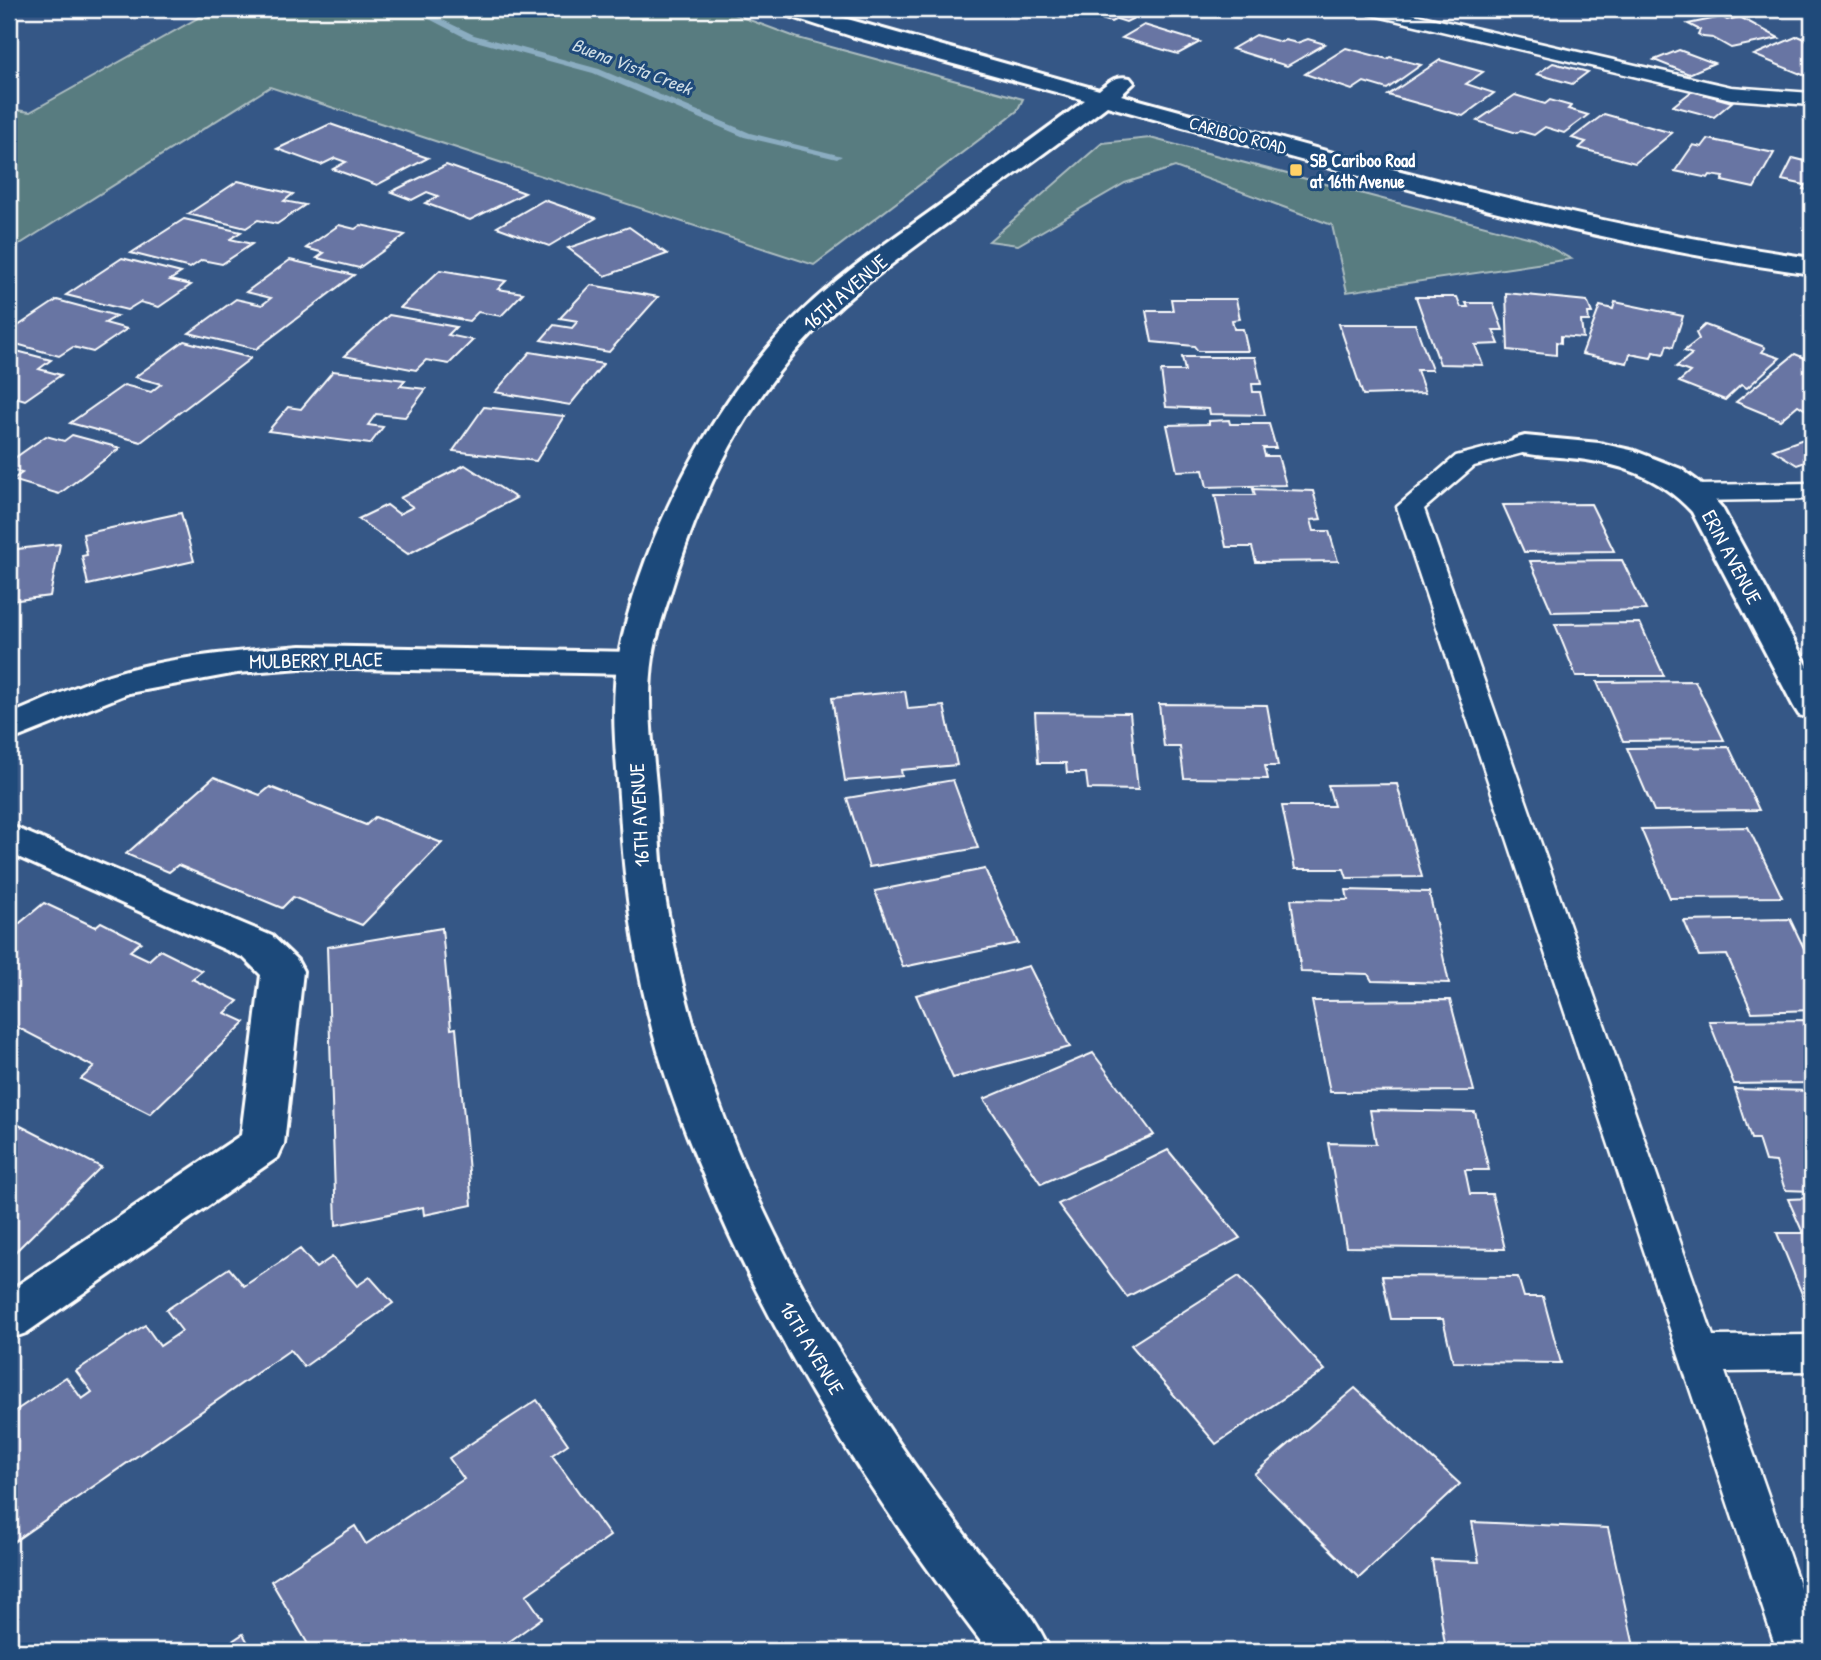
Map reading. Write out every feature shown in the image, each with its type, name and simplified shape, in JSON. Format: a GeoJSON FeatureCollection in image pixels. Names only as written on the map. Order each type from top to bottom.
{"type":"FeatureCollection","features":[{"type":"Feature","properties":{"kind":"street","name":"CARIBOO ROAD"},"geometry":{"type":"LineString","coordinates":[[792,9],[859,31],[1113,91],[1313,131]]}},
{"type":"Feature","properties":{"kind":"street","name":"CARIBOO ROAD"},"geometry":{"type":"LineString","coordinates":[[845,9],[1113,91],[1615,234],[1710,252],[1812,266]]}},
{"type":"Feature","properties":{"kind":"street","name":"16TH AVENUE"},"geometry":{"type":"LineString","coordinates":[[1022,1651],[939,1545],[852,1415],[781,1296],[709,1139],[684,1070],[665,1001],[642,876],[636,826],[634,663],[669,541],[692,487],[718,439],[781,351],[862,272],[1113,91]]}},
{"type":"Feature","properties":{"kind":"street"},"geometry":{"type":"LineString","coordinates":[[1377,148],[1569,200],[1709,228],[1812,244]]}},
{"type":"Feature","properties":{"kind":"street","name":"ERIN AVENUE"},"geometry":{"type":"LineString","coordinates":[[1525,445],[1616,456],[1658,471],[1695,493],[1706,508],[1812,707]]}},
{"type":"Feature","properties":{"kind":"street","name":"MULBERRY PLACE"},"geometry":{"type":"LineString","coordinates":[[9,729],[79,698],[122,683],[237,662],[301,657],[634,663]]}},
{"type":"Feature","properties":{"kind":"street"},"geometry":{"type":"LineString","coordinates":[[9,838],[258,947],[282,971],[262,1144],[9,1318]]}},
{"type":"Feature","properties":{"kind":"lane"},"geometry":{"type":"LineString","coordinates":[[1369,9],[1731,93],[1812,99]]}},
{"type":"Feature","properties":{"kind":"lane"},"geometry":{"type":"LineString","coordinates":[[1525,445],[1465,461],[1410,507],[1800,1651]]}},
{"type":"Feature","properties":{"kind":"lane"},"geometry":{"type":"LineString","coordinates":[[1695,493],[1812,491]]}},
{"type":"Feature","properties":{"kind":"lane"},"geometry":{"type":"LineString","coordinates":[[1699,1354],[1812,1353]]}},
{"type":"Feature","properties":{"kind":"green space"},"geometry":{"type":"Polygon","coordinates":[[[214,9],[720,9],[798,38],[1023,99],[1017,111],[814,265],[270,87],[9,251],[9,109],[30,112],[214,9]]]}},
{"type":"Feature","properties":{"kind":"green space"},"geometry":{"type":"Polygon","coordinates":[[[1150,138],[1535,239],[1571,259],[1347,292],[1332,225],[1175,167],[1125,183],[1018,245],[989,241],[1102,143],[1150,138]]]}},
{"type":"Feature","properties":{"kind":"building"},"geometry":{"type":"Polygon","coordinates":[[[1070,9],[1152,9],[1126,22],[1117,19],[1111,22],[1091,16],[1084,19],[1070,15],[1077,11],[1070,9]]]}},
{"type":"Feature","properties":{"kind":"building"},"geometry":{"type":"Polygon","coordinates":[[[1722,17],[1727,20],[1740,17],[1779,38],[1731,48],[1713,38],[1703,37],[1698,34],[1700,30],[1688,24],[1722,17]]]}},
{"type":"Feature","properties":{"kind":"building"},"geometry":{"type":"Polygon","coordinates":[[[1144,25],[1200,42],[1178,54],[1122,38],[1144,25]]]}},
{"type":"Feature","properties":{"kind":"building"},"geometry":{"type":"Polygon","coordinates":[[[1256,35],[1281,42],[1285,40],[1297,43],[1308,39],[1325,44],[1287,66],[1232,49],[1256,35]]]}},
{"type":"Feature","properties":{"kind":"building"},"geometry":{"type":"Polygon","coordinates":[[[1798,36],[1812,42],[1812,75],[1808,77],[1754,55],[1798,36]]]}},
{"type":"Feature","properties":{"kind":"building"},"geometry":{"type":"Polygon","coordinates":[[[1346,48],[1421,65],[1387,89],[1364,82],[1352,90],[1305,74],[1346,48]]]}},
{"type":"Feature","properties":{"kind":"building"},"geometry":{"type":"Polygon","coordinates":[[[1679,50],[1714,63],[1689,74],[1654,60],[1679,50]]]}},
{"type":"Feature","properties":{"kind":"building"},"geometry":{"type":"Polygon","coordinates":[[[1440,60],[1483,72],[1466,84],[1494,93],[1463,116],[1388,95],[1440,60]]]}},
{"type":"Feature","properties":{"kind":"building"},"geometry":{"type":"Polygon","coordinates":[[[1553,63],[1588,72],[1572,84],[1537,74],[1553,63]]]}},
{"type":"Feature","properties":{"kind":"building"},"geometry":{"type":"Polygon","coordinates":[[[1692,91],[1732,102],[1714,117],[1673,106],[1692,91]]]}},
{"type":"Feature","properties":{"kind":"building"},"geometry":{"type":"Polygon","coordinates":[[[1515,95],[1545,104],[1550,100],[1571,106],[1568,109],[1588,115],[1564,133],[1545,127],[1534,135],[1520,131],[1517,133],[1477,121],[1515,95]]]}},
{"type":"Feature","properties":{"kind":"building"},"geometry":{"type":"Polygon","coordinates":[[[1604,114],[1672,133],[1635,163],[1579,148],[1586,142],[1572,138],[1604,114]]]}},
{"type":"Feature","properties":{"kind":"building"},"geometry":{"type":"Polygon","coordinates":[[[330,124],[428,158],[377,185],[333,169],[346,162],[335,158],[321,165],[277,149],[330,124]]]}},
{"type":"Feature","properties":{"kind":"building"},"geometry":{"type":"Polygon","coordinates":[[[1708,139],[1774,153],[1754,188],[1722,181],[1724,177],[1710,175],[1708,178],[1675,171],[1693,145],[1702,147],[1708,139]]]}},
{"type":"Feature","properties":{"kind":"building"},"geometry":{"type":"Polygon","coordinates":[[[1812,157],[1812,191],[1803,189],[1805,185],[1782,180],[1793,158],[1809,162],[1812,157]]]}},
{"type":"Feature","properties":{"kind":"building"},"geometry":{"type":"Polygon","coordinates":[[[446,165],[525,193],[470,220],[425,203],[438,196],[427,192],[412,200],[391,192],[446,165]]]}},
{"type":"Feature","properties":{"kind":"building"},"geometry":{"type":"Polygon","coordinates":[[[238,181],[293,194],[284,201],[305,205],[277,224],[258,220],[246,228],[188,214],[238,181]]]}},
{"type":"Feature","properties":{"kind":"building"},"geometry":{"type":"Polygon","coordinates":[[[544,200],[596,218],[549,246],[497,227],[544,200]]]}},
{"type":"Feature","properties":{"kind":"building"},"geometry":{"type":"Polygon","coordinates":[[[184,219],[241,232],[230,239],[252,244],[222,264],[202,260],[190,268],[131,253],[184,219]]]}},
{"type":"Feature","properties":{"kind":"building"},"geometry":{"type":"Polygon","coordinates":[[[339,225],[355,229],[361,225],[405,235],[359,268],[317,258],[324,253],[306,248],[339,225]]]}},
{"type":"Feature","properties":{"kind":"building"},"geometry":{"type":"Polygon","coordinates":[[[629,227],[667,254],[605,276],[568,248],[629,227]]]}},
{"type":"Feature","properties":{"kind":"building"},"geometry":{"type":"Polygon","coordinates":[[[122,258],[181,273],[170,280],[191,285],[159,307],[140,302],[127,310],[66,295],[122,258]]]}},
{"type":"Feature","properties":{"kind":"building"},"geometry":{"type":"Polygon","coordinates":[[[290,260],[354,275],[256,349],[189,333],[236,299],[262,305],[271,298],[246,292],[290,260]]]}},
{"type":"Feature","properties":{"kind":"building"},"geometry":{"type":"Polygon","coordinates":[[[440,270],[506,281],[498,289],[523,293],[501,316],[478,312],[469,321],[400,308],[440,270]]]}},
{"type":"Feature","properties":{"kind":"building"},"geometry":{"type":"Polygon","coordinates":[[[591,285],[658,297],[609,352],[541,340],[554,325],[572,328],[578,321],[560,318],[591,285]]]}},
{"type":"Feature","properties":{"kind":"building"},"geometry":{"type":"Polygon","coordinates":[[[1506,293],[1587,301],[1592,313],[1588,313],[1589,321],[1581,321],[1583,338],[1561,336],[1561,343],[1556,342],[1556,355],[1508,350],[1506,293]]]}},
{"type":"Feature","properties":{"kind":"building"},"geometry":{"type":"Polygon","coordinates":[[[1416,297],[1457,297],[1461,307],[1468,307],[1466,303],[1493,303],[1503,330],[1493,330],[1499,344],[1475,345],[1483,365],[1440,364],[1416,297]]]}},
{"type":"Feature","properties":{"kind":"building"},"geometry":{"type":"Polygon","coordinates":[[[1171,299],[1236,299],[1240,319],[1232,320],[1234,329],[1243,329],[1248,351],[1198,351],[1194,346],[1152,342],[1146,311],[1173,311],[1171,299]]]}},
{"type":"Feature","properties":{"kind":"building"},"geometry":{"type":"Polygon","coordinates":[[[57,300],[117,316],[105,323],[127,329],[93,352],[73,347],[59,356],[9,342],[9,332],[57,300]]]}},
{"type":"Feature","properties":{"kind":"building"},"geometry":{"type":"Polygon","coordinates":[[[1615,302],[1683,316],[1673,347],[1667,345],[1664,354],[1653,352],[1651,358],[1630,354],[1627,363],[1582,354],[1600,306],[1613,309],[1615,302]]]}},
{"type":"Feature","properties":{"kind":"building"},"geometry":{"type":"Polygon","coordinates":[[[389,315],[456,327],[448,335],[473,340],[449,364],[426,360],[416,370],[344,356],[389,315]]]}},
{"type":"Feature","properties":{"kind":"building"},"geometry":{"type":"Polygon","coordinates":[[[1339,324],[1415,324],[1432,370],[1417,370],[1425,393],[1363,395],[1339,324]]]}},
{"type":"Feature","properties":{"kind":"building"},"geometry":{"type":"Polygon","coordinates":[[[1705,325],[1762,346],[1765,348],[1762,352],[1780,358],[1747,388],[1741,385],[1725,400],[1679,382],[1690,372],[1676,367],[1692,354],[1684,351],[1699,339],[1696,333],[1705,325]]]}},
{"type":"Feature","properties":{"kind":"building"},"geometry":{"type":"Polygon","coordinates":[[[184,341],[251,358],[141,442],[70,423],[124,385],[151,392],[161,384],[135,377],[184,341]]]}},
{"type":"Feature","properties":{"kind":"building"},"geometry":{"type":"Polygon","coordinates":[[[9,349],[51,360],[39,369],[61,375],[25,400],[9,395],[9,349]]]}},
{"type":"Feature","properties":{"kind":"building"},"geometry":{"type":"Polygon","coordinates":[[[530,352],[603,364],[570,405],[495,392],[530,352]]]}},
{"type":"Feature","properties":{"kind":"building"},"geometry":{"type":"Polygon","coordinates":[[[1795,354],[1812,361],[1812,414],[1798,405],[1780,420],[1736,402],[1795,354]]]}},
{"type":"Feature","properties":{"kind":"building"},"geometry":{"type":"Polygon","coordinates":[[[1182,357],[1255,357],[1261,384],[1252,384],[1253,392],[1260,392],[1265,415],[1210,414],[1209,409],[1166,407],[1161,371],[1185,371],[1182,357]]]}},
{"type":"Feature","properties":{"kind":"building"},"geometry":{"type":"Polygon","coordinates":[[[333,371],[405,380],[400,386],[426,389],[405,417],[376,414],[368,425],[383,427],[370,444],[268,431],[288,407],[301,409],[333,371]]]}},
{"type":"Feature","properties":{"kind":"building"},"geometry":{"type":"Polygon","coordinates":[[[484,407],[564,416],[536,461],[453,451],[484,407]]]}},
{"type":"Feature","properties":{"kind":"building"},"geometry":{"type":"Polygon","coordinates":[[[1229,420],[1230,424],[1269,424],[1276,448],[1263,448],[1265,456],[1278,456],[1286,485],[1207,487],[1203,470],[1177,471],[1167,425],[1209,424],[1209,421],[1229,420]]]}},
{"type":"Feature","properties":{"kind":"building"},"geometry":{"type":"Polygon","coordinates":[[[72,435],[120,448],[59,494],[12,480],[22,473],[9,469],[9,462],[46,436],[64,441],[72,435]]]}},
{"type":"Feature","properties":{"kind":"building"},"geometry":{"type":"Polygon","coordinates":[[[1812,436],[1812,466],[1805,462],[1797,465],[1773,450],[1812,436]]]}},
{"type":"Feature","properties":{"kind":"building"},"geometry":{"type":"Polygon","coordinates":[[[465,465],[516,498],[408,554],[358,519],[387,505],[399,514],[413,507],[400,498],[465,465]]]}},
{"type":"Feature","properties":{"kind":"building"},"geometry":{"type":"Polygon","coordinates":[[[1253,489],[1313,491],[1321,519],[1311,520],[1314,531],[1329,531],[1338,561],[1256,562],[1252,547],[1226,547],[1215,495],[1255,495],[1253,489]]]}},
{"type":"Feature","properties":{"kind":"building"},"geometry":{"type":"Polygon","coordinates":[[[1591,504],[1614,551],[1524,552],[1503,505],[1591,504]]]}},
{"type":"Feature","properties":{"kind":"building"},"geometry":{"type":"Polygon","coordinates":[[[181,513],[194,561],[88,585],[82,556],[87,555],[83,534],[181,513]]]}},
{"type":"Feature","properties":{"kind":"building"},"geometry":{"type":"Polygon","coordinates":[[[60,544],[50,596],[9,601],[9,550],[60,544]]]}},
{"type":"Feature","properties":{"kind":"building"},"geometry":{"type":"Polygon","coordinates":[[[1622,560],[1646,610],[1552,612],[1530,561],[1622,560]]]}},
{"type":"Feature","properties":{"kind":"building"},"geometry":{"type":"Polygon","coordinates":[[[1640,623],[1664,676],[1576,676],[1555,624],[1640,623]]]}},
{"type":"Feature","properties":{"kind":"building"},"geometry":{"type":"Polygon","coordinates":[[[1695,681],[1724,740],[1623,741],[1597,682],[1695,681]]]}},
{"type":"Feature","properties":{"kind":"building"},"geometry":{"type":"Polygon","coordinates":[[[905,691],[908,709],[944,706],[957,765],[901,770],[902,776],[845,781],[832,698],[905,691]]]}},
{"type":"Feature","properties":{"kind":"building"},"geometry":{"type":"Polygon","coordinates":[[[1159,704],[1267,705],[1278,766],[1265,766],[1268,779],[1184,778],[1180,747],[1164,747],[1159,704]]]}},
{"type":"Feature","properties":{"kind":"building"},"geometry":{"type":"Polygon","coordinates":[[[1035,712],[1130,713],[1138,790],[1088,789],[1086,773],[1067,773],[1066,763],[1038,763],[1035,712]]]}},
{"type":"Feature","properties":{"kind":"building"},"geometry":{"type":"Polygon","coordinates":[[[1729,747],[1759,810],[1654,811],[1627,748],[1729,747]]]}},
{"type":"Feature","properties":{"kind":"building"},"geometry":{"type":"Polygon","coordinates":[[[214,777],[260,795],[270,787],[366,825],[375,817],[442,843],[362,925],[293,897],[282,908],[178,865],[169,872],[126,854],[214,777]]]}},
{"type":"Feature","properties":{"kind":"building"},"geometry":{"type":"Polygon","coordinates":[[[953,780],[978,848],[869,867],[847,798],[953,780]]]}},
{"type":"Feature","properties":{"kind":"building"},"geometry":{"type":"Polygon","coordinates":[[[1397,784],[1422,877],[1347,878],[1344,869],[1295,869],[1282,806],[1334,806],[1328,785],[1397,784]]]}},
{"type":"Feature","properties":{"kind":"building"},"geometry":{"type":"Polygon","coordinates":[[[1748,827],[1782,897],[1670,898],[1641,829],[1748,827]]]}},
{"type":"Feature","properties":{"kind":"building"},"geometry":{"type":"Polygon","coordinates":[[[985,869],[1018,943],[903,967],[875,891],[985,869]]]}},
{"type":"Feature","properties":{"kind":"building"},"geometry":{"type":"Polygon","coordinates":[[[1346,890],[1429,892],[1449,983],[1372,981],[1368,974],[1301,972],[1291,899],[1348,900],[1346,890]]]}},
{"type":"Feature","properties":{"kind":"building"},"geometry":{"type":"Polygon","coordinates":[[[44,903],[95,927],[101,922],[141,942],[130,951],[149,960],[160,950],[202,971],[192,979],[238,1001],[225,1013],[245,1022],[150,1114],[81,1079],[94,1067],[9,1023],[9,932],[44,903]]]}},
{"type":"Feature","properties":{"kind":"building"},"geometry":{"type":"Polygon","coordinates":[[[1790,919],[1812,965],[1812,1010],[1752,1012],[1727,955],[1699,956],[1684,921],[1790,919]]]}},
{"type":"Feature","properties":{"kind":"building"},"geometry":{"type":"Polygon","coordinates":[[[442,928],[451,1029],[456,1028],[472,1205],[424,1215],[423,1207],[336,1225],[327,947],[442,928]]]}},
{"type":"Feature","properties":{"kind":"building"},"geometry":{"type":"Polygon","coordinates":[[[1029,966],[1070,1047],[953,1078],[916,995],[1029,966]]]}},
{"type":"Feature","properties":{"kind":"building"},"geometry":{"type":"Polygon","coordinates":[[[1450,1000],[1474,1091],[1330,1092],[1312,1001],[1450,1000]]]}},
{"type":"Feature","properties":{"kind":"building"},"geometry":{"type":"Polygon","coordinates":[[[1812,1020],[1812,1083],[1734,1084],[1709,1021],[1812,1020]]]}},
{"type":"Feature","properties":{"kind":"building"},"geometry":{"type":"Polygon","coordinates":[[[1093,1053],[1154,1135],[1041,1184],[984,1099],[1093,1053]]]}},
{"type":"Feature","properties":{"kind":"building"},"geometry":{"type":"Polygon","coordinates":[[[1735,1089],[1812,1091],[1812,1191],[1785,1190],[1776,1162],[1765,1161],[1758,1139],[1751,1139],[1735,1089]]]}},
{"type":"Feature","properties":{"kind":"building"},"geometry":{"type":"Polygon","coordinates":[[[1370,1110],[1475,1112],[1489,1170],[1465,1170],[1470,1194],[1492,1194],[1505,1249],[1346,1247],[1328,1143],[1376,1144],[1370,1110]]]}},
{"type":"Feature","properties":{"kind":"building"},"geometry":{"type":"Polygon","coordinates":[[[9,1120],[101,1167],[9,1258],[9,1120]]]}},
{"type":"Feature","properties":{"kind":"building"},"geometry":{"type":"Polygon","coordinates":[[[1168,1150],[1240,1238],[1127,1297],[1058,1204],[1168,1150]]]}},
{"type":"Feature","properties":{"kind":"building"},"geometry":{"type":"Polygon","coordinates":[[[1812,1198],[1811,1316],[1777,1233],[1803,1233],[1788,1199],[1812,1198]]]}},
{"type":"Feature","properties":{"kind":"building"},"geometry":{"type":"Polygon","coordinates":[[[300,1249],[316,1268],[332,1257],[357,1286],[370,1277],[393,1303],[304,1367],[290,1350],[9,1545],[9,1415],[66,1377],[82,1399],[92,1392],[76,1371],[145,1325],[160,1346],[182,1331],[166,1310],[229,1268],[244,1286],[300,1249]]]}},
{"type":"Feature","properties":{"kind":"building"},"geometry":{"type":"Polygon","coordinates":[[[1239,1276],[1325,1370],[1216,1444],[1131,1345],[1239,1276]]]}},
{"type":"Feature","properties":{"kind":"building"},"geometry":{"type":"Polygon","coordinates":[[[1382,1276],[1518,1277],[1524,1297],[1543,1297],[1561,1363],[1453,1362],[1443,1319],[1391,1319],[1382,1276]]]}},
{"type":"Feature","properties":{"kind":"building"},"geometry":{"type":"Polygon","coordinates":[[[1355,1388],[1460,1484],[1359,1578],[1254,1474],[1355,1388]]]}},
{"type":"Feature","properties":{"kind":"building"},"geometry":{"type":"Polygon","coordinates":[[[537,1400],[568,1444],[552,1455],[610,1536],[526,1595],[542,1618],[496,1651],[312,1651],[271,1581],[355,1526],[366,1544],[464,1479],[449,1458],[537,1400]]]}},
{"type":"Feature","properties":{"kind":"building"},"geometry":{"type":"Polygon","coordinates":[[[1472,1522],[1608,1528],[1635,1651],[1446,1651],[1432,1560],[1479,1562],[1472,1522]]]}},
{"type":"Feature","properties":{"kind":"building"},"geometry":{"type":"Polygon","coordinates":[[[243,1634],[253,1651],[217,1651],[243,1634]]]}},
{"type":"Feature","properties":{"kind":"waterway","name":"Buena Vista Creek"},"geometry":{"type":"LineString","coordinates":[[414,9],[471,37],[596,71],[747,135],[837,156]]}},
{"type":"Feature","properties":{"kind":"place","name":"SB Cariboo Road at 16th Avenue"},"geometry":{"type":"Point","coordinates":[1296,170]}}]}
